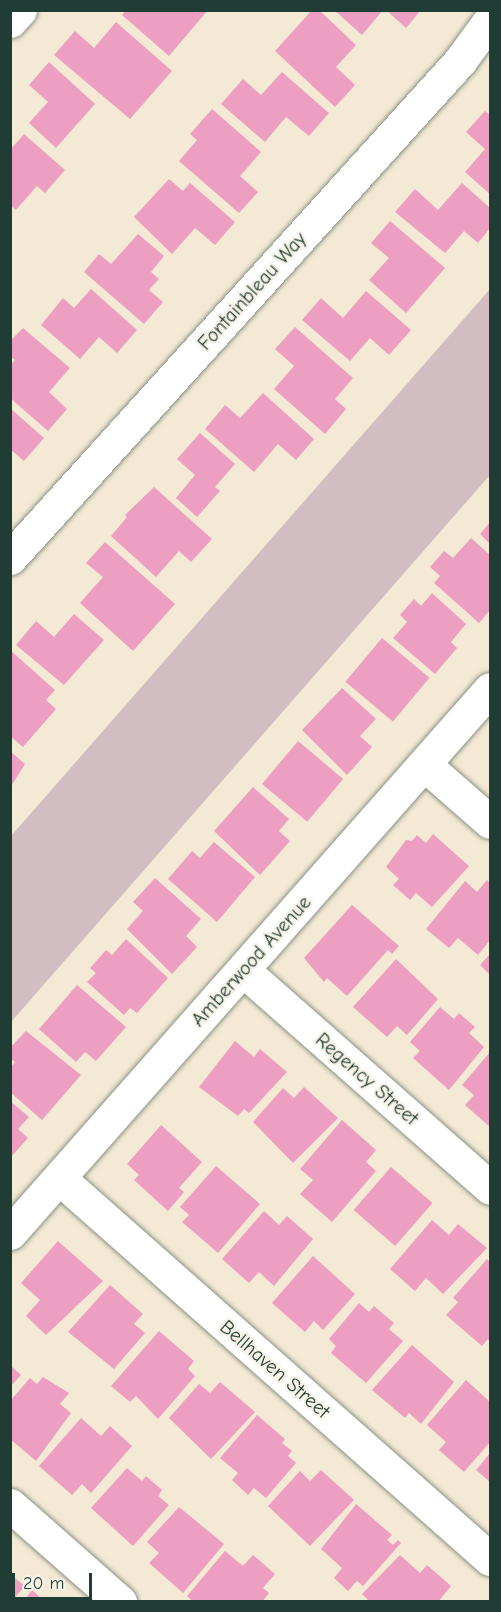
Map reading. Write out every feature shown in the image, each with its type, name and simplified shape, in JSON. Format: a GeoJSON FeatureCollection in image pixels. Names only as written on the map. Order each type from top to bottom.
{"type":"FeatureCollection","features":[{"type":"Feature","properties":{"kind":"street"},"geometry":{"type":"LineString","coordinates":[[10,21],[20,10]]}},
{"type":"Feature","properties":{"kind":"street","name":"Fontainbleau Way"},"geometry":{"type":"LineString","coordinates":[[10,558],[460,62],[490,20]]}},
{"type":"Feature","properties":{"kind":"street","name":"Amberwood Avenue"},"geometry":{"type":"LineString","coordinates":[[10,1233],[490,689]]}},
{"type":"Feature","properties":{"kind":"street"},"geometry":{"type":"LineString","coordinates":[[425,765],[490,822]]}},
{"type":"Feature","properties":{"kind":"street","name":"Regency Street"},"geometry":{"type":"LineString","coordinates":[[243,970],[490,1188]]}},
{"type":"Feature","properties":{"kind":"street","name":"Bellhaven Street"},"geometry":{"type":"LineString","coordinates":[[59,1178],[490,1559]]}},
{"type":"Feature","properties":{"kind":"street"},"geometry":{"type":"LineString","coordinates":[[10,1505],[120,1602]]}},
{"type":"Feature","properties":{"kind":"shaded area"},"geometry":{"type":"Polygon","coordinates":[[[490,289],[490,475],[11,1022],[11,836],[490,289]]]}},
{"type":"Feature","properties":{"kind":"building"},"geometry":{"type":"Polygon","coordinates":[[[126,10],[208,10],[169,56],[122,15],[126,10]]]}},
{"type":"Feature","properties":{"kind":"building"},"geometry":{"type":"Polygon","coordinates":[[[312,10],[319,10],[356,45],[336,67],[355,85],[335,107],[275,51],[312,10]]]}},
{"type":"Feature","properties":{"kind":"building"},"geometry":{"type":"Polygon","coordinates":[[[334,10],[383,10],[362,35],[334,10]]]}},
{"type":"Feature","properties":{"kind":"building"},"geometry":{"type":"Polygon","coordinates":[[[386,10],[421,10],[406,28],[386,10]]]}},
{"type":"Feature","properties":{"kind":"building"},"geometry":{"type":"Polygon","coordinates":[[[116,22],[172,71],[130,119],[54,55],[75,31],[94,48],[116,22]]]}},
{"type":"Feature","properties":{"kind":"building"},"geometry":{"type":"Polygon","coordinates":[[[49,62],[95,104],[56,148],[29,123],[48,102],[29,85],[49,62]]]}},
{"type":"Feature","properties":{"kind":"building"},"geometry":{"type":"Polygon","coordinates":[[[282,72],[329,113],[309,136],[286,117],[265,142],[221,104],[243,79],[261,95],[282,72]]]}},
{"type":"Feature","properties":{"kind":"building"},"geometry":{"type":"Polygon","coordinates":[[[212,109],[261,152],[240,176],[258,192],[239,213],[179,161],[197,140],[190,134],[212,109]]]}},
{"type":"Feature","properties":{"kind":"building"},"geometry":{"type":"Polygon","coordinates":[[[485,111],[490,115],[490,194],[465,172],[485,149],[466,132],[485,111]]]}},
{"type":"Feature","properties":{"kind":"building"},"geometry":{"type":"Polygon","coordinates":[[[24,134],[65,170],[45,193],[37,186],[16,210],[10,205],[10,150],[24,134]]]}},
{"type":"Feature","properties":{"kind":"building"},"geometry":{"type":"Polygon","coordinates":[[[169,179],[183,191],[190,183],[235,222],[215,245],[195,228],[172,254],[134,217],[169,179]]]}},
{"type":"Feature","properties":{"kind":"building"},"geometry":{"type":"Polygon","coordinates":[[[462,183],[490,208],[490,228],[478,243],[464,231],[445,253],[395,212],[415,189],[438,210],[462,183]]]}},
{"type":"Feature","properties":{"kind":"building"},"geometry":{"type":"Polygon","coordinates":[[[390,221],[445,268],[406,313],[369,280],[389,258],[371,243],[390,221]]]}},
{"type":"Feature","properties":{"kind":"building"},"geometry":{"type":"Polygon","coordinates":[[[138,234],[164,256],[151,272],[159,279],[149,290],[163,302],[144,324],[84,272],[99,254],[111,264],[138,234]]]}},
{"type":"Feature","properties":{"kind":"building"},"geometry":{"type":"Polygon","coordinates":[[[91,289],[137,330],[117,353],[99,337],[80,359],[41,325],[63,298],[74,308],[91,289]]]}},
{"type":"Feature","properties":{"kind":"building"},"geometry":{"type":"Polygon","coordinates":[[[366,291],[411,330],[389,355],[370,338],[350,361],[302,320],[321,298],[343,318],[366,291]]]}},
{"type":"Feature","properties":{"kind":"building"},"geometry":{"type":"Polygon","coordinates":[[[295,327],[353,378],[335,399],[346,409],[325,434],[274,389],[294,366],[275,349],[295,327]]]}},
{"type":"Feature","properties":{"kind":"building"},"geometry":{"type":"Polygon","coordinates":[[[23,328],[70,368],[49,392],[67,409],[48,431],[10,398],[10,366],[15,360],[11,357],[10,341],[23,328]]]}},
{"type":"Feature","properties":{"kind":"building"},"geometry":{"type":"Polygon","coordinates":[[[263,393],[314,439],[296,460],[278,444],[254,472],[205,429],[225,405],[240,418],[263,393]]]}},
{"type":"Feature","properties":{"kind":"building"},"geometry":{"type":"Polygon","coordinates":[[[10,408],[44,438],[24,461],[10,449],[10,408]]]}},
{"type":"Feature","properties":{"kind":"building"},"geometry":{"type":"Polygon","coordinates":[[[200,433],[235,464],[215,487],[220,491],[197,517],[176,498],[195,475],[177,459],[200,433]]]}},
{"type":"Feature","properties":{"kind":"building"},"geometry":{"type":"Polygon","coordinates":[[[154,487],[212,539],[191,562],[179,551],[156,577],[111,536],[127,517],[125,515],[154,487]]]}},
{"type":"Feature","properties":{"kind":"building"},"geometry":{"type":"Polygon","coordinates":[[[490,522],[490,544],[480,534],[490,522]]]}},
{"type":"Feature","properties":{"kind":"building"},"geometry":{"type":"Polygon","coordinates":[[[471,538],[490,555],[490,610],[479,623],[434,583],[440,576],[430,567],[444,551],[453,558],[471,538]]]}},
{"type":"Feature","properties":{"kind":"building"},"geometry":{"type":"Polygon","coordinates":[[[105,542],[175,604],[133,651],[80,603],[103,577],[86,563],[105,542]]]}},
{"type":"Feature","properties":{"kind":"building"},"geometry":{"type":"Polygon","coordinates":[[[432,593],[466,624],[451,642],[457,648],[435,674],[393,638],[407,622],[400,615],[414,599],[421,606],[432,593]]]}},
{"type":"Feature","properties":{"kind":"building"},"geometry":{"type":"Polygon","coordinates":[[[74,614],[104,640],[64,685],[16,645],[36,621],[54,637],[74,614]]]}},
{"type":"Feature","properties":{"kind":"building"},"geometry":{"type":"Polygon","coordinates":[[[382,638],[429,678],[393,722],[345,682],[382,638]]]}},
{"type":"Feature","properties":{"kind":"building"},"geometry":{"type":"Polygon","coordinates":[[[10,650],[55,690],[46,700],[56,709],[23,747],[10,736],[10,650]]]}},
{"type":"Feature","properties":{"kind":"building"},"geometry":{"type":"Polygon","coordinates":[[[342,688],[376,719],[360,736],[372,747],[347,775],[302,730],[342,688]]]}},
{"type":"Feature","properties":{"kind":"building"},"geometry":{"type":"Polygon","coordinates":[[[298,741],[343,779],[307,822],[262,784],[298,741]]]}},
{"type":"Feature","properties":{"kind":"building"},"geometry":{"type":"Polygon","coordinates":[[[10,751],[25,764],[10,788],[10,751]]]}},
{"type":"Feature","properties":{"kind":"building"},"geometry":{"type":"Polygon","coordinates":[[[253,787],[289,819],[279,831],[290,841],[260,875],[214,831],[253,787]]]}},
{"type":"Feature","properties":{"kind":"building"},"geometry":{"type":"Polygon","coordinates":[[[433,834],[469,866],[432,907],[416,893],[410,900],[393,885],[399,879],[386,867],[406,840],[412,841],[417,835],[426,843],[433,834]]]}},
{"type":"Feature","properties":{"kind":"building"},"geometry":{"type":"Polygon","coordinates":[[[214,842],[255,877],[217,922],[168,879],[192,851],[200,858],[214,842]]]}},
{"type":"Feature","properties":{"kind":"building"},"geometry":{"type":"Polygon","coordinates":[[[155,878],[201,919],[186,936],[197,947],[172,974],[127,929],[143,911],[133,902],[155,878]]]}},
{"type":"Feature","properties":{"kind":"building"},"geometry":{"type":"Polygon","coordinates":[[[487,880],[490,883],[490,940],[478,955],[458,938],[449,948],[426,929],[465,881],[477,892],[487,880]]]}},
{"type":"Feature","properties":{"kind":"building"},"geometry":{"type":"Polygon","coordinates":[[[352,905],[399,946],[392,954],[388,950],[347,996],[327,978],[324,982],[304,958],[352,905]]]}},
{"type":"Feature","properties":{"kind":"building"},"geometry":{"type":"Polygon","coordinates":[[[126,939],[168,978],[137,1013],[130,1008],[124,1015],[87,982],[96,973],[90,968],[106,950],[112,955],[126,939]]]}},
{"type":"Feature","properties":{"kind":"building"},"geometry":{"type":"Polygon","coordinates":[[[490,954],[490,975],[480,965],[490,954]]]}},
{"type":"Feature","properties":{"kind":"building"},"geometry":{"type":"Polygon","coordinates":[[[396,959],[438,999],[407,1035],[397,1026],[387,1037],[353,1007],[396,959]]]}},
{"type":"Feature","properties":{"kind":"building"},"geometry":{"type":"Polygon","coordinates":[[[77,985],[126,1027],[96,1061],[85,1052],[76,1062],[39,1029],[77,985]]]}},
{"type":"Feature","properties":{"kind":"building"},"geometry":{"type":"Polygon","coordinates":[[[440,1007],[454,1019],[459,1013],[475,1027],[469,1033],[484,1047],[449,1090],[413,1058],[420,1051],[410,1042],[440,1007]]]}},
{"type":"Feature","properties":{"kind":"building"},"geometry":{"type":"Polygon","coordinates":[[[26,1031],[81,1075],[42,1120],[10,1092],[10,1068],[15,1062],[10,1058],[10,1048],[26,1031]]]}},
{"type":"Feature","properties":{"kind":"building"},"geometry":{"type":"Polygon","coordinates":[[[235,1041],[254,1057],[260,1049],[287,1072],[249,1113],[244,1109],[238,1116],[199,1087],[235,1041]]]}},
{"type":"Feature","properties":{"kind":"building"},"geometry":{"type":"Polygon","coordinates":[[[490,1052],[490,1127],[465,1105],[474,1095],[462,1085],[490,1052]]]}},
{"type":"Feature","properties":{"kind":"building"},"geometry":{"type":"Polygon","coordinates":[[[304,1087],[338,1118],[293,1163],[253,1122],[283,1088],[294,1098],[304,1087]]]}},
{"type":"Feature","properties":{"kind":"building"},"geometry":{"type":"Polygon","coordinates":[[[10,1101],[29,1117],[18,1129],[28,1138],[10,1158],[10,1101]]]}},
{"type":"Feature","properties":{"kind":"building"},"geometry":{"type":"Polygon","coordinates":[[[342,1120],[376,1150],[366,1162],[376,1171],[332,1222],[300,1194],[313,1180],[300,1169],[342,1120]]]}},
{"type":"Feature","properties":{"kind":"building"},"geometry":{"type":"Polygon","coordinates":[[[161,1125],[202,1162],[179,1188],[184,1192],[168,1211],[134,1180],[139,1175],[127,1164],[161,1125]]]}},
{"type":"Feature","properties":{"kind":"building"},"geometry":{"type":"Polygon","coordinates":[[[216,1166],[260,1204],[218,1253],[182,1222],[189,1215],[180,1207],[216,1166]]]}},
{"type":"Feature","properties":{"kind":"building"},"geometry":{"type":"Polygon","coordinates":[[[391,1167],[433,1203],[395,1246],[354,1210],[391,1167]]]}},
{"type":"Feature","properties":{"kind":"building"},"geometry":{"type":"Polygon","coordinates":[[[264,1211],[279,1225],[287,1216],[313,1239],[274,1286],[259,1272],[249,1283],[222,1259],[264,1211]]]}},
{"type":"Feature","properties":{"kind":"building"},"geometry":{"type":"Polygon","coordinates":[[[432,1220],[449,1235],[458,1224],[487,1248],[443,1294],[426,1278],[415,1291],[390,1269],[432,1220]]]}},
{"type":"Feature","properties":{"kind":"building"},"geometry":{"type":"Polygon","coordinates":[[[58,1241],[103,1281],[46,1335],[26,1316],[40,1300],[21,1283],[58,1241]]]}},
{"type":"Feature","properties":{"kind":"building"},"geometry":{"type":"Polygon","coordinates":[[[313,1256],[355,1294],[323,1330],[314,1321],[305,1332],[272,1303],[313,1256]]]}},
{"type":"Feature","properties":{"kind":"building"},"geometry":{"type":"Polygon","coordinates":[[[487,1259],[490,1262],[490,1342],[488,1339],[482,1346],[446,1315],[458,1302],[453,1298],[487,1259]]]}},
{"type":"Feature","properties":{"kind":"building"},"geometry":{"type":"Polygon","coordinates":[[[110,1285],[143,1314],[134,1324],[145,1333],[114,1369],[68,1332],[110,1285]]]}},
{"type":"Feature","properties":{"kind":"building"},"geometry":{"type":"Polygon","coordinates":[[[359,1303],[369,1312],[374,1306],[394,1323],[389,1329],[403,1341],[366,1383],[331,1353],[336,1346],[329,1339],[359,1303]]]}},
{"type":"Feature","properties":{"kind":"building"},"geometry":{"type":"Polygon","coordinates":[[[159,1331],[194,1361],[188,1369],[195,1376],[158,1419],[136,1396],[130,1402],[111,1386],[159,1331]]]}},
{"type":"Feature","properties":{"kind":"building"},"geometry":{"type":"Polygon","coordinates":[[[412,1345],[454,1382],[421,1424],[409,1413],[405,1418],[372,1390],[412,1345]]]}},
{"type":"Feature","properties":{"kind":"building"},"geometry":{"type":"Polygon","coordinates":[[[10,1365],[21,1375],[10,1387],[10,1365]]]}},
{"type":"Feature","properties":{"kind":"building"},"geometry":{"type":"Polygon","coordinates":[[[43,1377],[69,1393],[60,1404],[71,1413],[36,1461],[10,1439],[10,1401],[30,1378],[37,1384],[43,1377]]]}},
{"type":"Feature","properties":{"kind":"building"},"geometry":{"type":"Polygon","coordinates":[[[466,1380],[490,1402],[490,1442],[464,1472],[439,1450],[446,1442],[427,1425],[466,1380]]]}},
{"type":"Feature","properties":{"kind":"building"},"geometry":{"type":"Polygon","coordinates":[[[220,1382],[255,1412],[211,1459],[169,1418],[199,1384],[210,1393],[220,1382]]]}},
{"type":"Feature","properties":{"kind":"building"},"geometry":{"type":"Polygon","coordinates":[[[257,1415],[285,1439],[282,1443],[292,1451],[288,1456],[296,1463],[266,1498],[254,1488],[248,1495],[232,1480],[238,1473],[220,1458],[257,1415]]]}},
{"type":"Feature","properties":{"kind":"building"},"geometry":{"type":"Polygon","coordinates":[[[81,1418],[101,1436],[110,1426],[132,1446],[91,1493],[82,1484],[72,1495],[39,1466],[81,1418]]]}},
{"type":"Feature","properties":{"kind":"building"},"geometry":{"type":"Polygon","coordinates":[[[490,1453],[490,1482],[476,1470],[490,1453]]]}},
{"type":"Feature","properties":{"kind":"building"},"geometry":{"type":"Polygon","coordinates":[[[127,1468],[142,1481],[146,1476],[162,1490],[158,1496],[169,1505],[133,1546],[91,1508],[127,1468]]]}},
{"type":"Feature","properties":{"kind":"building"},"geometry":{"type":"Polygon","coordinates":[[[321,1470],[354,1500],[310,1546],[268,1506],[300,1471],[310,1481],[321,1470]]]}},
{"type":"Feature","properties":{"kind":"building"},"geometry":{"type":"Polygon","coordinates":[[[356,1504],[392,1535],[387,1540],[393,1545],[398,1540],[401,1543],[363,1586],[357,1581],[348,1591],[334,1578],[342,1568],[321,1549],[356,1504]]]}},
{"type":"Feature","properties":{"kind":"building"},"geometry":{"type":"Polygon","coordinates":[[[179,1507],[224,1544],[183,1593],[149,1563],[159,1553],[147,1542],[179,1507]]]}},
{"type":"Feature","properties":{"kind":"building"},"geometry":{"type":"Polygon","coordinates":[[[225,1551],[243,1566],[253,1555],[275,1574],[263,1588],[269,1593],[262,1602],[193,1602],[187,1596],[225,1551]]]}},
{"type":"Feature","properties":{"kind":"building"},"geometry":{"type":"Polygon","coordinates":[[[400,1555],[420,1573],[427,1565],[451,1586],[438,1602],[370,1602],[362,1594],[400,1555]]]}},
{"type":"Feature","properties":{"kind":"building"},"geometry":{"type":"Polygon","coordinates":[[[10,1574],[25,1586],[11,1602],[10,1602],[10,1574]]]}},
{"type":"Feature","properties":{"kind":"building"},"geometry":{"type":"Polygon","coordinates":[[[32,1590],[45,1602],[23,1602],[32,1590]]]}}]}
